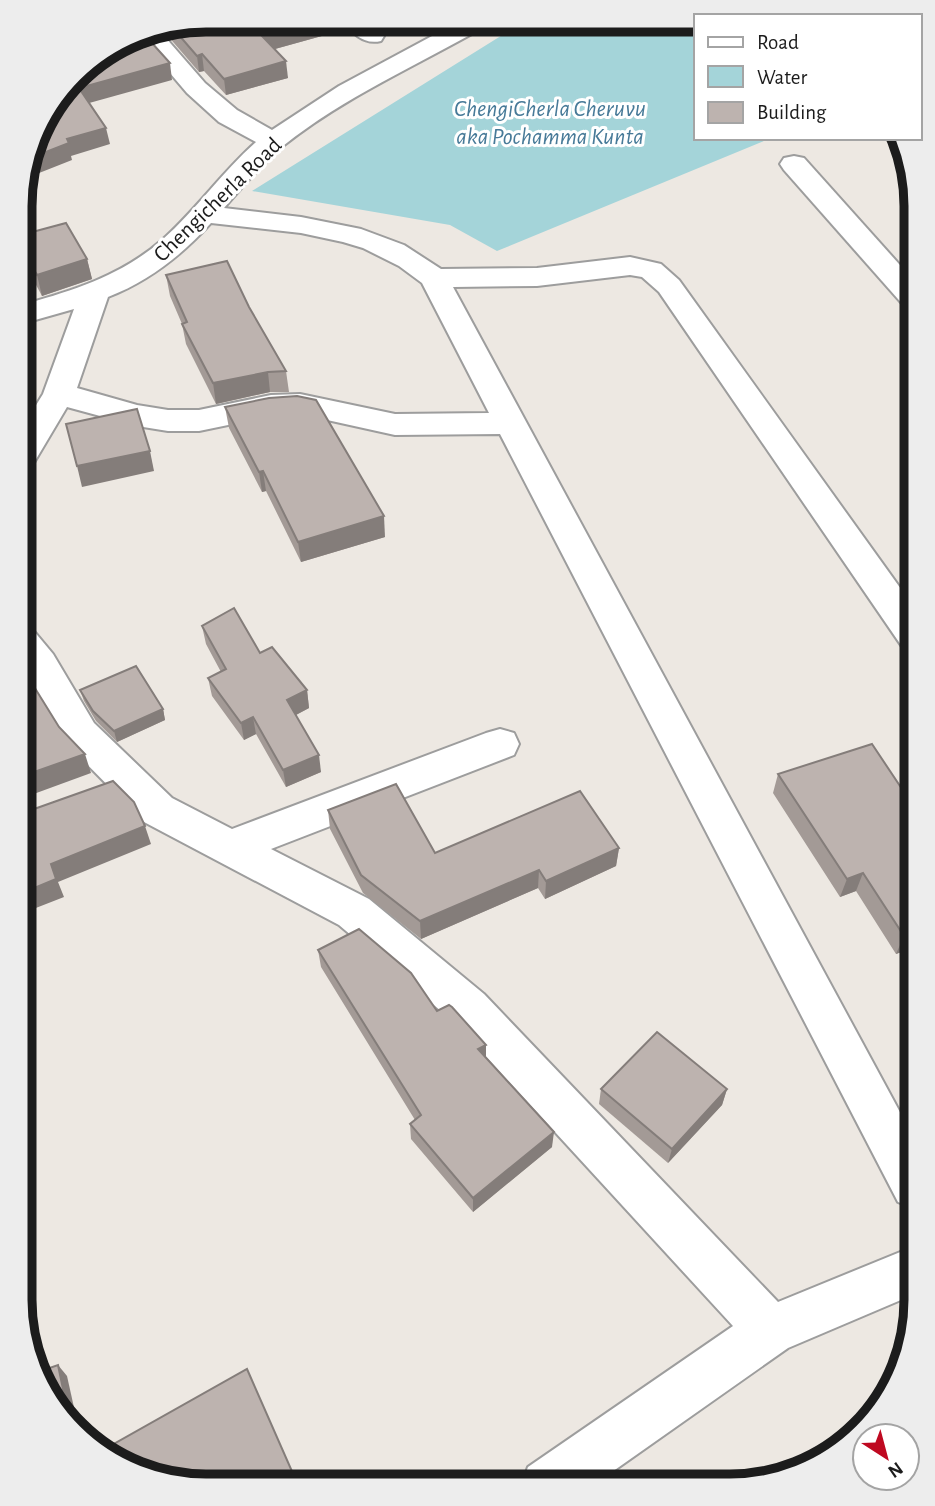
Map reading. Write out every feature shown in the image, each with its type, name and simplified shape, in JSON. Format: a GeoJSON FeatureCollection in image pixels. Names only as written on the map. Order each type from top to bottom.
{"type":"FeatureCollection","features":[{"type":"Feature","properties":{"kind":"street","name":"Chengicherla Road"},"geometry":{"type":"LineString","coordinates":[[32,312],[95,293],[132,276],[159,258],[274,141],[327,106],[458,32]]}},
{"type":"Feature","properties":{"kind":"street"},"geometry":{"type":"LineString","coordinates":[[154,39],[196,88],[228,116],[274,141]]}},
{"type":"Feature","properties":{"kind":"street"},"geometry":{"type":"LineString","coordinates":[[794,164],[904,287]]}},
{"type":"Feature","properties":{"kind":"street"},"geometry":{"type":"LineString","coordinates":[[203,214],[313,227],[360,238],[394,250],[434,278],[903,1164]]}},
{"type":"Feature","properties":{"kind":"street"},"geometry":{"type":"LineString","coordinates":[[434,278],[537,277],[630,266],[651,270],[669,286],[904,620]]}},
{"type":"Feature","properties":{"kind":"street"},"geometry":{"type":"LineString","coordinates":[[32,438],[59,394],[95,293]]}},
{"type":"Feature","properties":{"kind":"street"},"geometry":{"type":"LineString","coordinates":[[59,394],[152,417],[183,421],[300,404],[379,422],[421,425],[512,423]]}},
{"type":"Feature","properties":{"kind":"street"},"geometry":{"type":"LineString","coordinates":[[32,654],[81,734],[108,785],[354,912],[469,1008],[770,1330]]}},
{"type":"Feature","properties":{"kind":"street"},"geometry":{"type":"LineString","coordinates":[[228,848],[500,744]]}},
{"type":"Feature","properties":{"kind":"street"},"geometry":{"type":"LineString","coordinates":[[564,1474],[770,1330],[903,1275]]}},
{"type":"Feature","properties":{"kind":"water","name":"ChengiCherla Cheruvu aka Pochamma Kunta"},"geometry":{"type":"Polygon","coordinates":[[[507,32],[694,32],[694,140],[766,140],[497,251],[450,225],[252,191],[507,32]]]}},
{"type":"Feature","properties":{"kind":"building"},"geometry":{"type":"Polygon","coordinates":[[[277,32],[262,36],[286,61],[224,79],[202,54],[197,56],[178,34],[277,32]]]}},
{"type":"Feature","properties":{"kind":"building"},"geometry":{"type":"Polygon","coordinates":[[[150,41],[170,63],[79,88],[106,128],[67,139],[69,143],[39,155],[55,119],[68,100],[83,83],[109,61],[150,41]]]}},
{"type":"Feature","properties":{"kind":"building"},"geometry":{"type":"Polygon","coordinates":[[[66,223],[87,259],[37,275],[32,266],[32,232],[66,223]]]}},
{"type":"Feature","properties":{"kind":"building"},"geometry":{"type":"Polygon","coordinates":[[[227,261],[249,307],[286,371],[213,383],[182,324],[187,322],[166,275],[227,261]]]}},
{"type":"Feature","properties":{"kind":"building"},"geometry":{"type":"Polygon","coordinates":[[[297,396],[316,400],[384,516],[298,542],[263,471],[259,472],[225,407],[269,398],[297,396]]]}},
{"type":"Feature","properties":{"kind":"building"},"geometry":{"type":"Polygon","coordinates":[[[137,409],[150,451],[77,466],[66,424],[137,409]]]}},
{"type":"Feature","properties":{"kind":"building"},"geometry":{"type":"Polygon","coordinates":[[[234,608],[260,653],[272,647],[307,690],[287,700],[319,755],[283,770],[253,717],[241,723],[208,678],[226,669],[202,626],[234,608]]]}},
{"type":"Feature","properties":{"kind":"building"},"geometry":{"type":"Polygon","coordinates":[[[136,666],[163,709],[114,731],[93,711],[80,690],[136,666]]]}},
{"type":"Feature","properties":{"kind":"building"},"geometry":{"type":"Polygon","coordinates":[[[32,683],[59,727],[85,754],[32,773],[32,683]]]}},
{"type":"Feature","properties":{"kind":"building"},"geometry":{"type":"Polygon","coordinates":[[[872,744],[903,791],[903,935],[863,873],[847,879],[778,774],[872,744]]]}},
{"type":"Feature","properties":{"kind":"building"},"geometry":{"type":"Polygon","coordinates":[[[113,781],[134,802],[145,826],[51,864],[56,879],[32,889],[32,810],[113,781]]]}},
{"type":"Feature","properties":{"kind":"building"},"geometry":{"type":"Polygon","coordinates":[[[396,784],[435,853],[580,791],[619,848],[546,881],[539,870],[420,921],[361,875],[328,810],[396,784]]]}},
{"type":"Feature","properties":{"kind":"building"},"geometry":{"type":"Polygon","coordinates":[[[359,929],[411,973],[437,1011],[449,1005],[452,1007],[486,1045],[478,1049],[554,1132],[473,1198],[410,1124],[421,1115],[318,950],[359,929]]]}},
{"type":"Feature","properties":{"kind":"building"},"geometry":{"type":"Polygon","coordinates":[[[657,1032],[727,1089],[672,1149],[601,1089],[657,1032]]]}},
{"type":"Feature","properties":{"kind":"building"},"geometry":{"type":"Polygon","coordinates":[[[58,1365],[66,1403],[55,1387],[46,1369],[58,1365]]]}},
{"type":"Feature","properties":{"kind":"building"},"geometry":{"type":"Polygon","coordinates":[[[247,1369],[293,1474],[183,1473],[139,1461],[112,1445],[247,1369]]]}}]}
